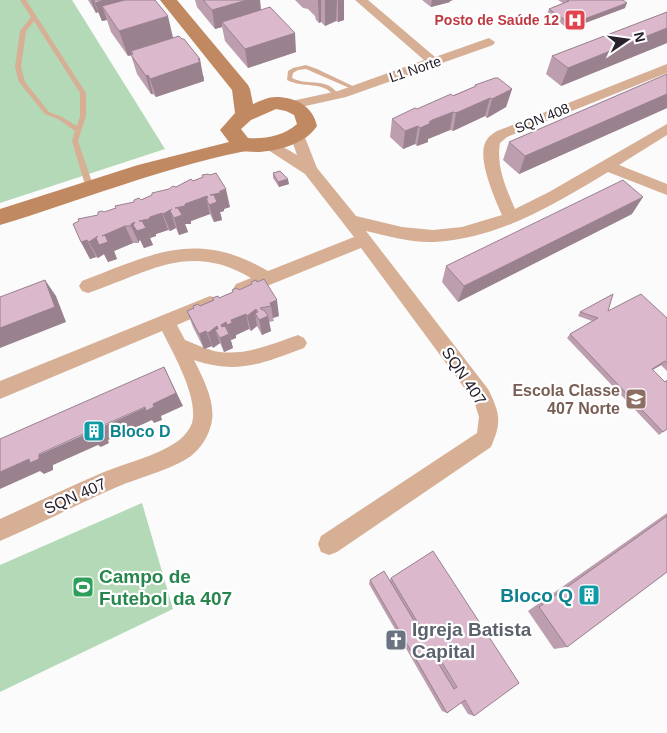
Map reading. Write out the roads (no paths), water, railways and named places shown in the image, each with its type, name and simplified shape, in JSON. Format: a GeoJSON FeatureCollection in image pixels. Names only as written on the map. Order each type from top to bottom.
{"type":"FeatureCollection","features":[{"type":"Feature","properties":{"kind":"street"},"geometry":{"type":"LineString","coordinates":[[168,0],[241,89],[245,114]]}},
{"type":"Feature","properties":{"kind":"street"},"geometry":{"type":"LineString","coordinates":[[368,1],[434,62]]}},
{"type":"Feature","properties":{"kind":"street","name":"L1 Norte"},"geometry":{"type":"LineString","coordinates":[[283,104],[338,95],[489,42]]}},
{"type":"Feature","properties":{"kind":"street","name":"SQN 408"},"geometry":{"type":"LineString","coordinates":[[511,218],[497,182],[492,159],[493,142],[502,134],[667,68]]}},
{"type":"Feature","properties":{"kind":"street"},"geometry":{"type":"LineString","coordinates":[[241,89],[302,111],[302,127],[310,170]]}},
{"type":"Feature","properties":{"kind":"street","name":"L1 Norte"},"geometry":{"type":"LineString","coordinates":[[302,127],[338,95]]}},
{"type":"Feature","properties":{"kind":"street"},"geometry":{"type":"LineString","coordinates":[[237,137],[234,123],[245,114],[283,104]]}},
{"type":"Feature","properties":{"kind":"street"},"geometry":{"type":"LineString","coordinates":[[270,145],[302,127]]}},
{"type":"Feature","properties":{"kind":"street"},"geometry":{"type":"LineString","coordinates":[[351,221],[399,232],[435,236],[463,233],[511,218],[667,129]]}},
{"type":"Feature","properties":{"kind":"street"},"geometry":{"type":"LineString","coordinates":[[0,217],[145,170],[237,137],[270,145],[310,170]]}},
{"type":"Feature","properties":{"kind":"street"},"geometry":{"type":"LineString","coordinates":[[606,165],[667,190]]}},
{"type":"Feature","properties":{"kind":"street","name":"SQN 407"},"geometry":{"type":"LineString","coordinates":[[310,170],[351,221],[481,395],[487,407],[490,428],[484,440],[330,544]]}},
{"type":"Feature","properties":{"kind":"street"},"geometry":{"type":"LineString","coordinates":[[0,390],[166,322],[267,278],[364,240]]}},
{"type":"Feature","properties":{"kind":"street"},"geometry":{"type":"LineString","coordinates":[[88,286],[167,257],[190,253],[218,256],[267,278]]}},
{"type":"Feature","properties":{"kind":"street","name":"SQN 407"},"geometry":{"type":"LineString","coordinates":[[0,530],[110,480],[176,453],[188,445],[200,430],[203,412],[193,381],[166,322]]}},
{"type":"Feature","properties":{"kind":"street"},"geometry":{"type":"LineString","coordinates":[[178,346],[216,358],[233,360],[253,357],[298,343]]}},
{"type":"Feature","properties":{"kind":"lane"},"geometry":{"type":"LineString","coordinates":[[23,0],[83,93],[83,116],[75,141],[90,188]]}},
{"type":"Feature","properties":{"kind":"lane"},"geometry":{"type":"LineString","coordinates":[[34,17],[23,31],[18,67],[22,82],[47,114],[60,118],[78,130]]}},
{"type":"Feature","properties":{"kind":"lane"},"geometry":{"type":"LineString","coordinates":[[338,95],[326,85],[296,84],[289,78],[290,72],[296,67],[313,68],[329,78],[356,89]]}},
{"type":"Feature","properties":{"kind":"place","name":"Posto de Saúde 12"},"geometry":{"type":"Point","coordinates":[575,20]}},
{"type":"Feature","properties":{"kind":"place","name":"Escola Classe 407 Norte"},"geometry":{"type":"Point","coordinates":[636,399]}},
{"type":"Feature","properties":{"kind":"place","name":"Bloco D"},"geometry":{"type":"Point","coordinates":[94,431]}},
{"type":"Feature","properties":{"kind":"place","name":"Campo de Futebol da 407"},"geometry":{"type":"Point","coordinates":[83,587]}},
{"type":"Feature","properties":{"kind":"place","name":"Bloco Q"},"geometry":{"type":"Point","coordinates":[589,595]}},
{"type":"Feature","properties":{"kind":"place","name":"Igreja Batista Capital"},"geometry":{"type":"Point","coordinates":[396,640]}}]}
